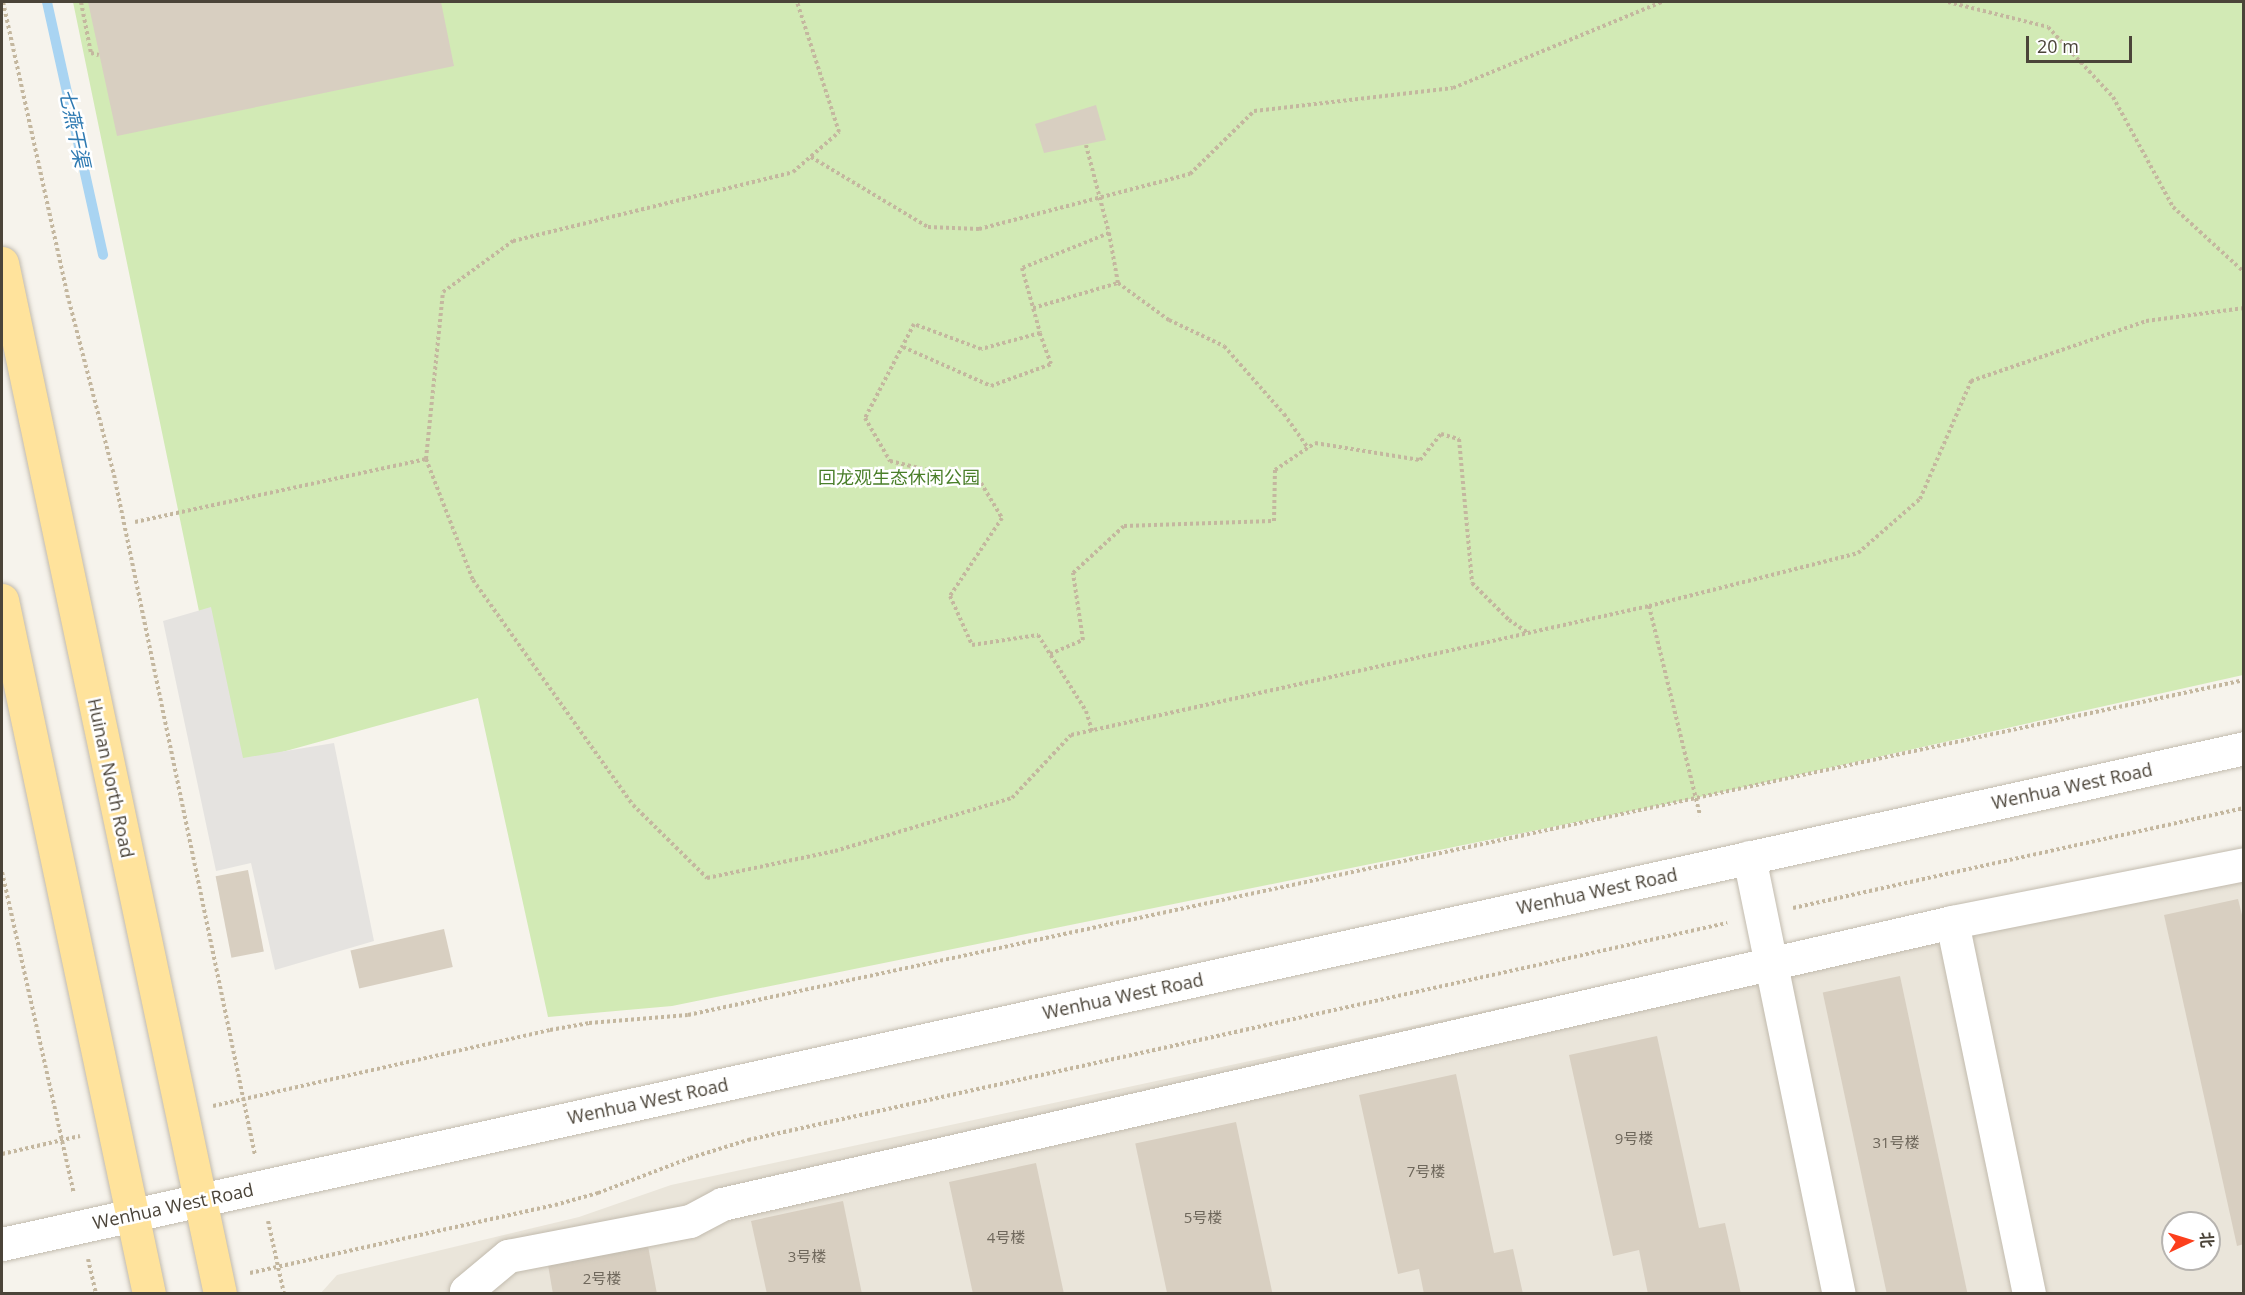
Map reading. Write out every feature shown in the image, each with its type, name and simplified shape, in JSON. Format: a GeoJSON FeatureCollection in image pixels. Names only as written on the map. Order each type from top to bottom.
{"type":"FeatureCollection","features":[{"type":"Feature","properties":{"kind":"main road","name":"Huinan North Road"},"geometry":{"type":"LineString","coordinates":[[2,263],[220,1293]]}},
{"type":"Feature","properties":{"kind":"main road"},"geometry":{"type":"LineString","coordinates":[[2,600],[149,1293]]}},
{"type":"Feature","properties":{"kind":"street","name":"Wenhua West Road"},"geometry":{"type":"LineString","coordinates":[[2,1244],[2244,748]]}},
{"type":"Feature","properties":{"kind":"street"},"geometry":{"type":"LineString","coordinates":[[1749,857],[1839,1293]]}},
{"type":"Feature","properties":{"kind":"street"},"geometry":{"type":"LineString","coordinates":[[467,1293],[466,1291],[508,1256],[690,1221],[722,1204],[1952,922],[2244,864]]}},
{"type":"Feature","properties":{"kind":"street"},"geometry":{"type":"LineString","coordinates":[[1952,922],[2029,1293]]}},
{"type":"Feature","properties":{"kind":"path"},"geometry":{"type":"LineString","coordinates":[[3,2],[69,301],[114,475],[238,1074]]}},
{"type":"Feature","properties":{"kind":"path"},"geometry":{"type":"LineString","coordinates":[[81,2],[91,53],[99,55]]}},
{"type":"Feature","properties":{"kind":"path"},"geometry":{"type":"LineString","coordinates":[[796,2],[839,132],[793,172],[513,241],[443,292],[426,459],[473,580],[633,805],[706,878],[835,851],[1012,798],[1071,735],[1649,606],[1858,553],[1920,499],[1971,381],[2146,321],[2244,308]]}},
{"type":"Feature","properties":{"kind":"path"},"geometry":{"type":"LineString","coordinates":[[811,157],[928,227],[979,230],[1190,174],[1254,111],[1453,88],[1662,2]]}},
{"type":"Feature","properties":{"kind":"path"},"geometry":{"type":"LineString","coordinates":[[1948,2],[2048,27],[2113,97],[2173,207],[2244,272]]}},
{"type":"Feature","properties":{"kind":"path"},"geometry":{"type":"LineString","coordinates":[[1086,145],[1109,234],[1118,283],[1168,320],[1224,346],[1284,414],[1308,448]]}},
{"type":"Feature","properties":{"kind":"path"},"geometry":{"type":"LineString","coordinates":[[903,347],[991,386],[1051,364],[1022,268],[1109,234]]}},
{"type":"Feature","properties":{"kind":"path"},"geometry":{"type":"LineString","coordinates":[[1034,308],[1118,283]]}},
{"type":"Feature","properties":{"kind":"path"},"geometry":{"type":"LineString","coordinates":[[1040,333],[981,349],[914,324],[865,418],[890,461],[981,483],[1002,518],[950,596],[972,645],[1038,634],[1086,711],[1092,731]]}},
{"type":"Feature","properties":{"kind":"path"},"geometry":{"type":"LineString","coordinates":[[1050,654],[1083,640],[1073,573],[1124,526],[1274,521],[1275,470],[1315,443],[1420,460],[1441,434],[1460,439],[1472,583],[1509,620],[1528,633]]}},
{"type":"Feature","properties":{"kind":"path"},"geometry":{"type":"LineString","coordinates":[[135,522],[426,459]]}},
{"type":"Feature","properties":{"kind":"path"},"geometry":{"type":"LineString","coordinates":[[1649,606],[1700,816]]}},
{"type":"Feature","properties":{"kind":"path"},"geometry":{"type":"LineString","coordinates":[[295,1088],[550,1030],[590,1023],[688,1015],[2244,680]]}},
{"type":"Feature","properties":{"kind":"path"},"geometry":{"type":"LineString","coordinates":[[1843,897],[2244,808]]}},
{"type":"Feature","properties":{"kind":"path"},"geometry":{"type":"LineString","coordinates":[[2,872],[55,1111]]}},
{"type":"Feature","properties":{"kind":"path"},"geometry":{"type":"LineString","coordinates":[[330,1255],[555,1205],[598,1193],[690,1158],[748,1140],[1661,937]]}},
{"type":"Feature","properties":{"kind":"path"},"geometry":{"type":"LineString","coordinates":[[2,1154],[18,1150]]}},
{"type":"Feature","properties":{"kind":"shaded area"},"geometry":{"type":"Polygon","coordinates":[[[211,607],[243,758],[334,743],[374,941],[275,970],[251,863],[216,871],[163,621],[211,607]]]}},
{"type":"Feature","properties":{"kind":"shaded area"},"geometry":{"type":"Polygon","coordinates":[[[2243,848],[2243,1293],[320,1294],[337,1275],[579,1217],[671,1185],[2243,848]]]}},
{"type":"Feature","properties":{"kind":"green space","name":"回龙观生态休闲公园"},"geometry":{"type":"Polygon","coordinates":[[[73,2],[2243,2],[2243,675],[1695,798],[672,1006],[548,1017],[478,698],[231,766],[73,2]]]}},
{"type":"Feature","properties":{"kind":"building"},"geometry":{"type":"Polygon","coordinates":[[[88,2],[441,2],[454,66],[117,136],[88,2]]]}},
{"type":"Feature","properties":{"kind":"building"},"geometry":{"type":"Polygon","coordinates":[[[1096,105],[1106,140],[1044,153],[1035,124],[1096,105]]]}},
{"type":"Feature","properties":{"kind":"building"},"geometry":{"type":"Polygon","coordinates":[[[248,870],[264,951],[231,958],[216,876],[248,870]]]}},
{"type":"Feature","properties":{"kind":"building"},"geometry":{"type":"Polygon","coordinates":[[[2238,899],[2244,923],[2244,1244],[2237,1246],[2164,915],[2238,899]]]}},
{"type":"Feature","properties":{"kind":"building"},"geometry":{"type":"Polygon","coordinates":[[[444,929],[453,967],[359,989],[350,951],[444,929]]]}},
{"type":"Feature","properties":{"kind":"building"},"geometry":{"type":"Polygon","coordinates":[[[1900,976],[1968,1294],[1887,1294],[1823,992],[1900,976]]]}},
{"type":"Feature","properties":{"kind":"building"},"geometry":{"type":"Polygon","coordinates":[[[1657,1036],[1699,1228],[1725,1223],[1741,1294],[1648,1294],[1639,1250],[1613,1256],[1569,1055],[1657,1036]]]}},
{"type":"Feature","properties":{"kind":"building"},"geometry":{"type":"Polygon","coordinates":[[[1456,1074],[1494,1253],[1513,1249],[1523,1294],[1424,1294],[1419,1269],[1398,1274],[1359,1095],[1456,1074]]]}},
{"type":"Feature","properties":{"kind":"building"},"geometry":{"type":"Polygon","coordinates":[[[1236,1122],[1273,1294],[1167,1294],[1135,1143],[1236,1122]]]}},
{"type":"Feature","properties":{"kind":"building"},"geometry":{"type":"Polygon","coordinates":[[[1036,1163],[1064,1294],[973,1294],[949,1182],[1036,1163]]]}},
{"type":"Feature","properties":{"kind":"building"},"geometry":{"type":"Polygon","coordinates":[[[843,1201],[862,1294],[767,1294],[751,1221],[843,1201]]]}},
{"type":"Feature","properties":{"kind":"building"},"geometry":{"type":"Polygon","coordinates":[[[648,1246],[657,1294],[553,1294],[548,1265],[648,1246]]]}},
{"type":"Feature","properties":{"kind":"waterway","name":"七燕干渠"},"geometry":{"type":"LineString","coordinates":[[47,2],[103,255]]}}]}
